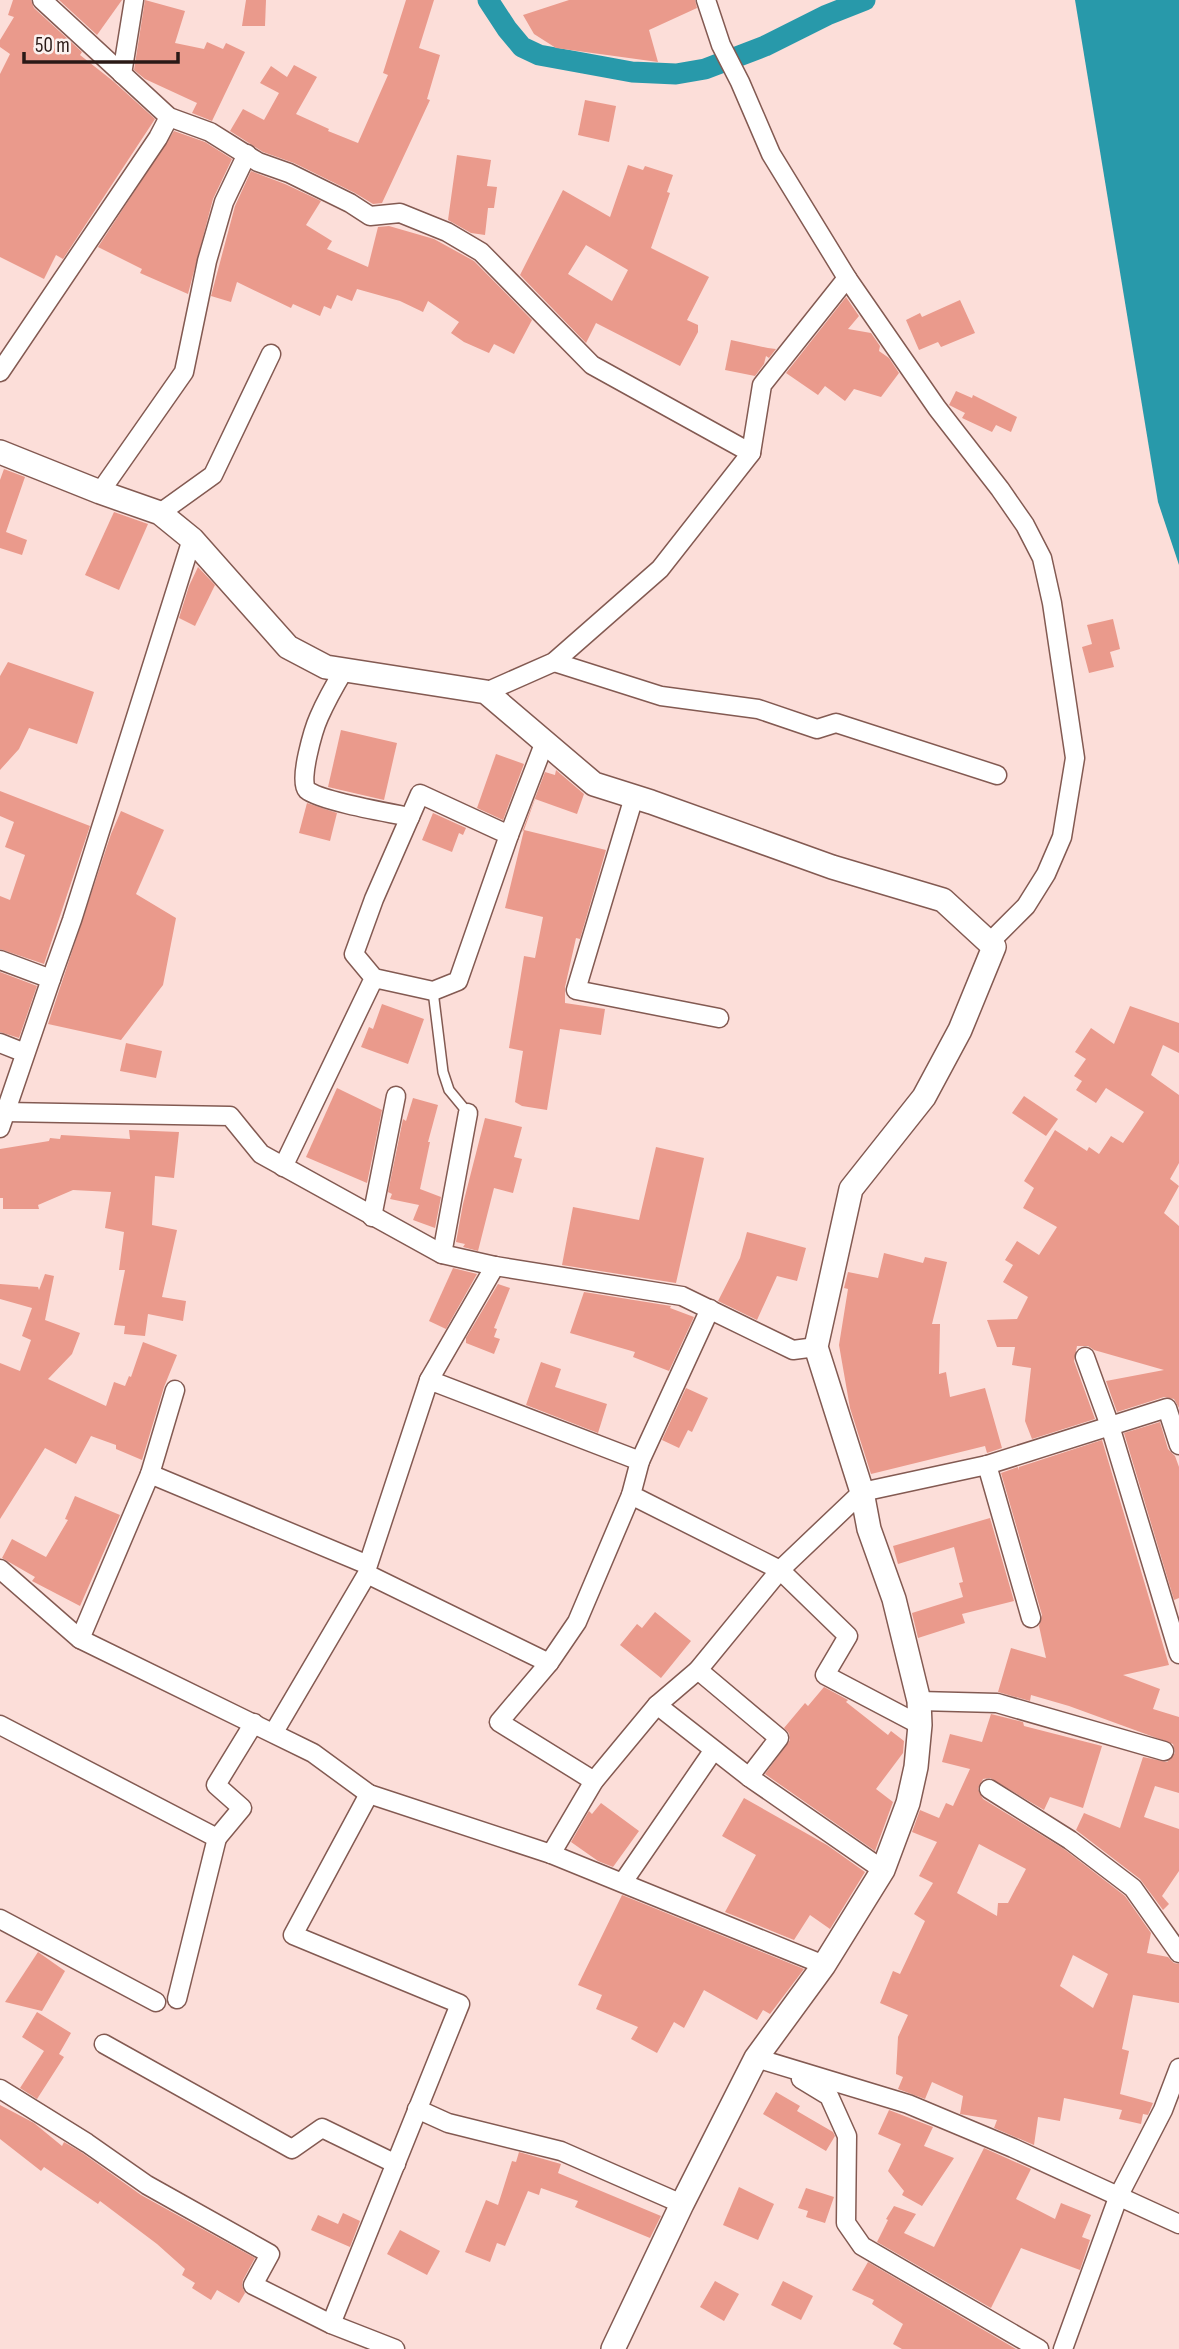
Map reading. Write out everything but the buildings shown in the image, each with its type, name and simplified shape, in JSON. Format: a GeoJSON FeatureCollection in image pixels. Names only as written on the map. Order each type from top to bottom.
{"type":"FeatureCollection","features":[{"type":"Feature","properties":{"kind":"street"},"geometry":{"type":"LineString","coordinates":[[43,0],[169,117],[210,132],[258,162],[289,173],[350,203],[370,216],[400,213],[447,232],[481,253],[592,365],[751,453]]}},
{"type":"Feature","properties":{"kind":"street"},"geometry":{"type":"LineString","coordinates":[[122,74],[134,0]]}},
{"type":"Feature","properties":{"kind":"street"},"geometry":{"type":"LineString","coordinates":[[706,0],[721,45],[771,155],[847,278],[937,408],[961,436],[1025,525],[1042,558],[1075,758],[1062,837],[1046,874],[1027,906],[989,943]]}},
{"type":"Feature","properties":{"kind":"street"},"geometry":{"type":"LineString","coordinates":[[0,372],[159,138],[169,117]]}},
{"type":"Feature","properties":{"kind":"street"},"geometry":{"type":"LineString","coordinates":[[100,492],[184,372],[207,261],[224,202],[247,154]]}},
{"type":"Feature","properties":{"kind":"street"},"geometry":{"type":"LineString","coordinates":[[0,452],[160,513],[192,539],[288,648],[327,667],[486,692],[554,662],[660,569],[751,453],[762,385],[847,278]]}},
{"type":"Feature","properties":{"kind":"street"},"geometry":{"type":"LineString","coordinates":[[160,513],[213,475],[271,354]]}},
{"type":"Feature","properties":{"kind":"street"},"geometry":{"type":"LineString","coordinates":[[192,539],[72,920],[3,1120],[230,1116],[261,1154],[442,1254],[495,1266],[682,1296],[793,1350],[816,1347]]}},
{"type":"Feature","properties":{"kind":"street"},"geometry":{"type":"LineString","coordinates":[[554,662],[662,696],[758,709],[817,729],[836,723],[998,775]]}},
{"type":"Feature","properties":{"kind":"street"},"geometry":{"type":"LineString","coordinates":[[344,670],[318,719],[305,765],[304,785],[308,791],[322,796],[410,817]]}},
{"type":"Feature","properties":{"kind":"street"},"geometry":{"type":"LineString","coordinates":[[486,692],[594,784],[832,867],[943,900],[994,947],[960,1030],[924,1097],[851,1189],[816,1347],[862,1492],[869,1529],[894,1599],[919,1701],[916,1767],[908,1803],[883,1870],[765,2061],[682,2204],[614,2349]]}},
{"type":"Feature","properties":{"kind":"street"},"geometry":{"type":"LineString","coordinates":[[509,835],[420,794],[374,899],[354,954],[374,978],[433,991],[458,981],[544,744]]}},
{"type":"Feature","properties":{"kind":"street"},"geometry":{"type":"LineString","coordinates":[[634,797],[576,990],[719,1018]]}},
{"type":"Feature","properties":{"kind":"street"},"geometry":{"type":"LineString","coordinates":[[0,960],[51,979]]}},
{"type":"Feature","properties":{"kind":"street"},"geometry":{"type":"LineString","coordinates":[[283,1167],[374,978]]}},
{"type":"Feature","properties":{"kind":"street"},"geometry":{"type":"LineString","coordinates":[[0,1042],[25,1053]]}},
{"type":"Feature","properties":{"kind":"street"},"geometry":{"type":"LineString","coordinates":[[372,1217],[396,1096]]}},
{"type":"Feature","properties":{"kind":"street"},"geometry":{"type":"LineString","coordinates":[[442,1254],[468,1113]]}},
{"type":"Feature","properties":{"kind":"street"},"geometry":{"type":"LineString","coordinates":[[150,1474],[368,1564],[429,1380],[495,1266]]}},
{"type":"Feature","properties":{"kind":"street"},"geometry":{"type":"LineString","coordinates":[[594,1781],[499,1722],[549,1663],[577,1622],[631,1495],[640,1461],[710,1309]]}},
{"type":"Feature","properties":{"kind":"street"},"geometry":{"type":"LineString","coordinates":[[1085,1357],[1110,1426],[1179,1654]]}},
{"type":"Feature","properties":{"kind":"street"},"geometry":{"type":"LineString","coordinates":[[429,1380],[640,1461]]}},
{"type":"Feature","properties":{"kind":"street"},"geometry":{"type":"LineString","coordinates":[[80,1639],[150,1474],[174,1390]]}},
{"type":"Feature","properties":{"kind":"street"},"geometry":{"type":"LineString","coordinates":[[551,1854],[594,1781],[657,1705],[698,1670],[780,1570],[862,1492],[987,1465],[1167,1408],[1179,1445]]}},
{"type":"Feature","properties":{"kind":"street"},"geometry":{"type":"LineString","coordinates":[[987,1465],[1031,1618]]}},
{"type":"Feature","properties":{"kind":"street"},"geometry":{"type":"LineString","coordinates":[[631,1495],[780,1570],[848,1636],[825,1675],[920,1725]]}},
{"type":"Feature","properties":{"kind":"street"},"geometry":{"type":"LineString","coordinates":[[0,1569],[80,1639],[216,1707],[274,1732],[313,1753],[369,1794],[551,1854],[824,1965]]}},
{"type":"Feature","properties":{"kind":"street"},"geometry":{"type":"LineString","coordinates":[[274,1732],[367,1574],[549,1663]]}},
{"type":"Feature","properties":{"kind":"street"},"geometry":{"type":"LineString","coordinates":[[698,1670],[779,1738],[749,1777]]}},
{"type":"Feature","properties":{"kind":"street"},"geometry":{"type":"LineString","coordinates":[[919,1701],[997,1703],[1164,1751]]}},
{"type":"Feature","properties":{"kind":"street"},"geometry":{"type":"LineString","coordinates":[[657,1705],[713,1751],[883,1870]]}},
{"type":"Feature","properties":{"kind":"street"},"geometry":{"type":"LineString","coordinates":[[177,1998],[218,1838],[242,1808],[216,1785],[254,1723]]}},
{"type":"Feature","properties":{"kind":"street"},"geometry":{"type":"LineString","coordinates":[[0,1725],[218,1838]]}},
{"type":"Feature","properties":{"kind":"street"},"geometry":{"type":"LineString","coordinates":[[624,1882],[713,1751]]}},
{"type":"Feature","properties":{"kind":"street"},"geometry":{"type":"LineString","coordinates":[[989,1788],[1070,1840],[1133,1888],[1179,1953]]}},
{"type":"Feature","properties":{"kind":"street"},"geometry":{"type":"LineString","coordinates":[[331,2324],[460,2004],[293,1935],[369,1794]]}},
{"type":"Feature","properties":{"kind":"street"},"geometry":{"type":"LineString","coordinates":[[0,1919],[156,2002]]}},
{"type":"Feature","properties":{"kind":"street"},"geometry":{"type":"LineString","coordinates":[[104,2045],[292,2149],[321,2128],[396,2164]]}},
{"type":"Feature","properties":{"kind":"street"},"geometry":{"type":"LineString","coordinates":[[765,2061],[908,2104],[1119,2195],[1179,2224]]}},
{"type":"Feature","properties":{"kind":"street"},"geometry":{"type":"LineString","coordinates":[[765,2061],[829,2096],[847,2136],[846,2222],[862,2246],[1039,2349]]}},
{"type":"Feature","properties":{"kind":"street"},"geometry":{"type":"LineString","coordinates":[[1063,2349],[1119,2195],[1163,2110],[1179,2068]]}},
{"type":"Feature","properties":{"kind":"street"},"geometry":{"type":"LineString","coordinates":[[0,2089],[87,2143],[147,2185],[270,2254],[253,2285],[331,2324],[395,2349]]}},
{"type":"Feature","properties":{"kind":"street"},"geometry":{"type":"LineString","coordinates":[[417,2109],[448,2123],[561,2151],[682,2204]]}},
{"type":"Feature","properties":{"kind":"lane"},"geometry":{"type":"LineString","coordinates":[[433,991],[443,1072],[449,1090],[468,1113]]}},
{"type":"Feature","properties":{"kind":"water"},"geometry":{"type":"Polygon","coordinates":[[[1075,0],[1179,0],[1179,565],[1158,502],[1075,0]]]}},
{"type":"Feature","properties":{"kind":"waterway"},"geometry":{"type":"LineString","coordinates":[[488,0],[522,47],[539,55],[632,72],[676,74],[705,69],[765,46],[827,15],[865,0]]}}]}
